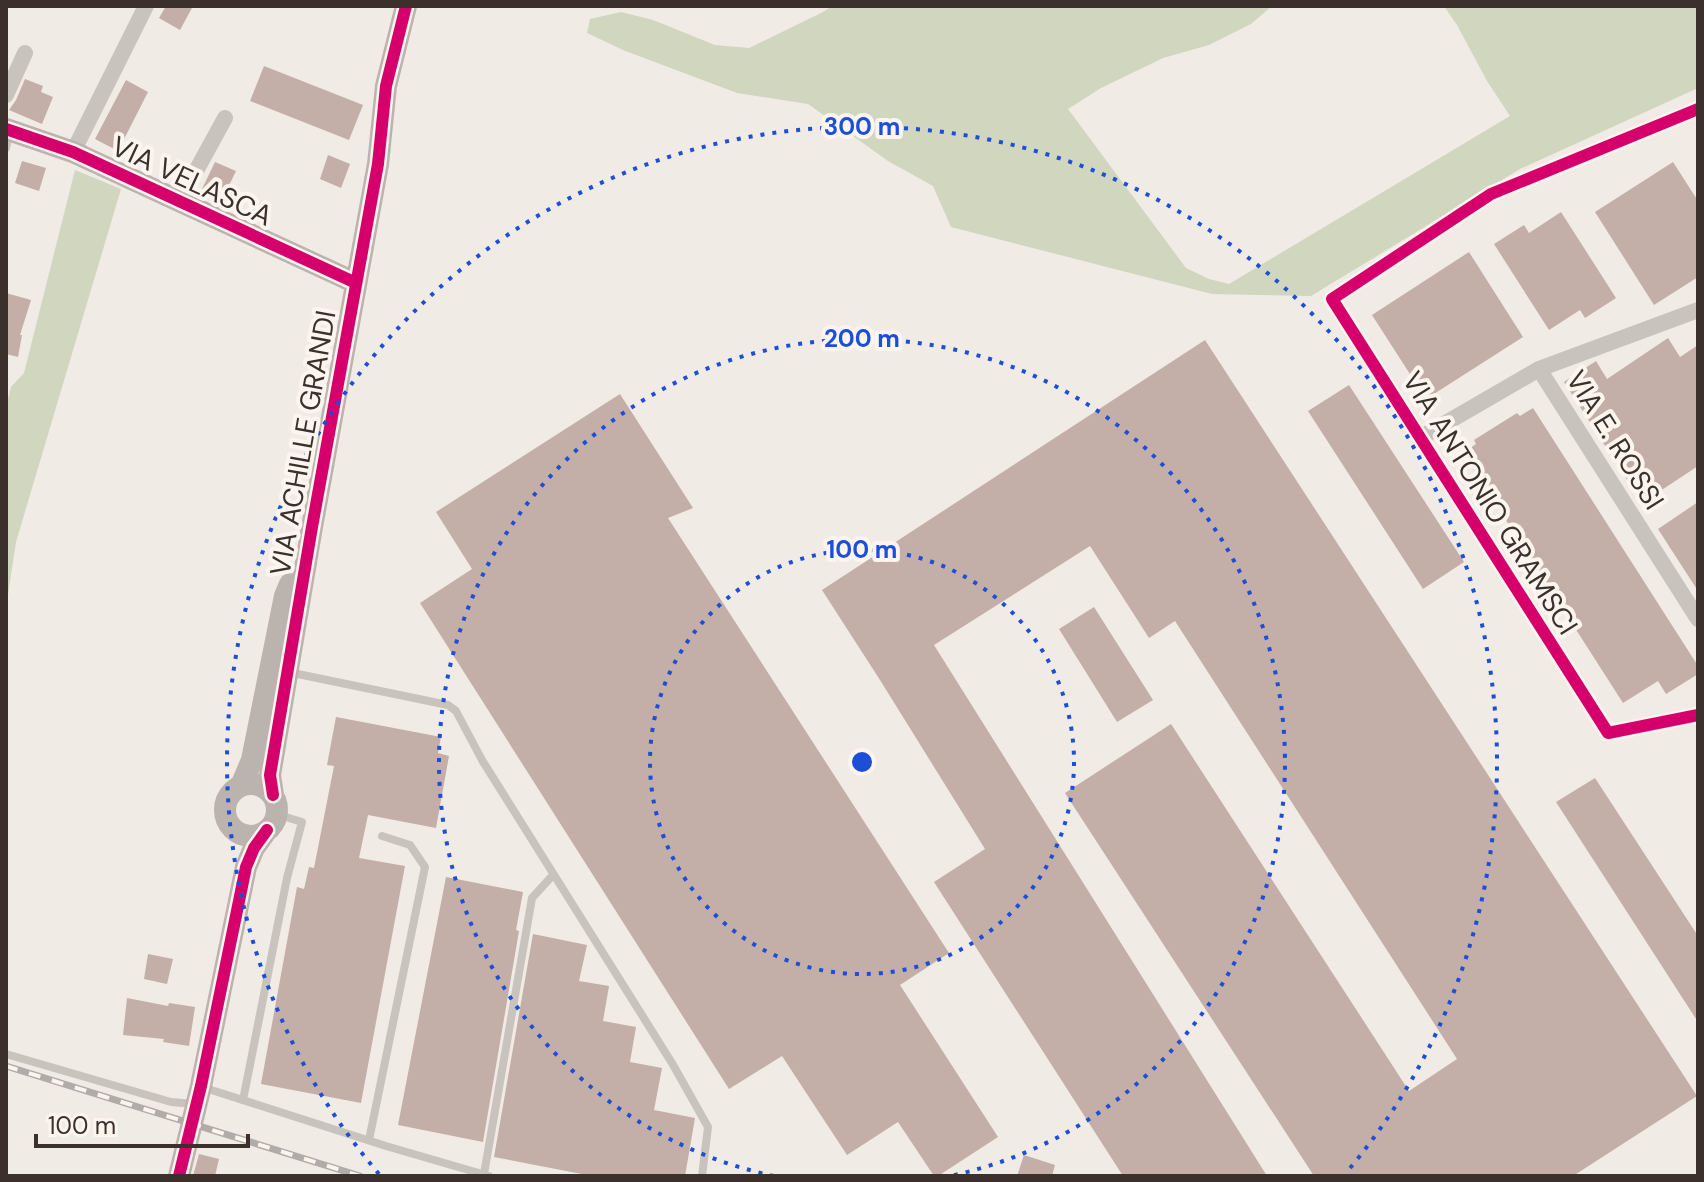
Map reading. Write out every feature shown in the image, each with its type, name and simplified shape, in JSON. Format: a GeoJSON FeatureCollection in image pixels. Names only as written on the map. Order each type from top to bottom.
{"type":"FeatureCollection","features":[{"type":"Feature","properties":{"kind":"street"},"geometry":{"type":"LineString","coordinates":[[73,152],[146,6]]}},
{"type":"Feature","properties":{"kind":"street","name":"VIA ACHILLE GRANDI"},"geometry":{"type":"LineString","coordinates":[[179,1176],[246,867],[272,813],[270,775],[287,672],[378,164],[386,86],[406,6]]}},
{"type":"Feature","properties":{"kind":"street"},"geometry":{"type":"LineString","coordinates":[[6,95],[25,53]]}},
{"type":"Feature","properties":{"kind":"street","name":"VIA ANTONIO GRAMSCI"},"geometry":{"type":"LineString","coordinates":[[1698,109],[1491,194],[1332,299],[1608,733],[1698,715]]}},
{"type":"Feature","properties":{"kind":"street"},"geometry":{"type":"LineString","coordinates":[[179,202],[225,118]]}},
{"type":"Feature","properties":{"kind":"street","name":"VIA VELASCA"},"geometry":{"type":"LineString","coordinates":[[7,136],[73,152],[356,283]]}},
{"type":"Feature","properties":{"kind":"street"},"geometry":{"type":"LineString","coordinates":[[1420,438],[1539,369],[1698,310]]}},
{"type":"Feature","properties":{"kind":"street","name":"VIA E. ROSSI"},"geometry":{"type":"LineString","coordinates":[[1539,369],[1698,619]]}},
{"type":"Feature","properties":{"kind":"street","name":"VIA ACHILLE GRANDI"},"geometry":{"type":"LineString","coordinates":[[246,867],[242,847],[229,823],[225,807],[231,793],[241,786],[252,760],[285,596],[312,527]]}},
{"type":"Feature","properties":{"kind":"street"},"geometry":{"type":"LineString","coordinates":[[234,829],[253,835],[272,813],[259,785],[241,786]]}},
{"type":"Feature","properties":{"kind":"lane"},"geometry":{"type":"LineString","coordinates":[[287,672],[448,705],[456,711],[482,760],[672,1063],[708,1127],[702,1176]]}},
{"type":"Feature","properties":{"kind":"lane"},"geometry":{"type":"LineString","coordinates":[[243,1100],[287,878],[302,822],[272,813]]}},
{"type":"Feature","properties":{"kind":"lane"},"geometry":{"type":"LineString","coordinates":[[369,1140],[425,867],[410,845],[382,836]]}},
{"type":"Feature","properties":{"kind":"lane"},"geometry":{"type":"LineString","coordinates":[[6,1054],[171,1102],[198,1095],[243,1100],[486,1175],[532,898],[553,875]]}},
{"type":"Feature","properties":{"kind":"green space"},"geometry":{"type":"Polygon","coordinates":[[[832,6],[1272,6],[1251,24],[1209,45],[1163,58],[1101,88],[1068,109],[1186,268],[1229,284],[1510,116],[1444,6],[1698,6],[1698,88],[1520,169],[1311,296],[1212,294],[951,227],[933,186],[888,161],[808,104],[737,93],[623,50],[587,33],[590,19],[621,12],[653,20],[715,45],[749,48],[832,6]]]}},
{"type":"Feature","properties":{"kind":"green space"},"geometry":{"type":"Polygon","coordinates":[[[75,170],[121,189],[16,542],[6,608],[6,407],[11,387],[24,373],[75,170]]]}},
{"type":"Feature","properties":{"kind":"building"},"geometry":{"type":"Polygon","coordinates":[[[166,6],[193,6],[180,30],[159,18],[166,6]]]}},
{"type":"Feature","properties":{"kind":"building"},"geometry":{"type":"Polygon","coordinates":[[[264,66],[363,105],[349,140],[250,101],[264,66]]]}},
{"type":"Feature","properties":{"kind":"building"},"geometry":{"type":"Polygon","coordinates":[[[25,79],[43,86],[41,92],[53,97],[42,124],[9,110],[25,79]]]}},
{"type":"Feature","properties":{"kind":"building"},"geometry":{"type":"Polygon","coordinates":[[[126,80],[148,92],[118,151],[95,139],[126,80]]]}},
{"type":"Feature","properties":{"kind":"building"},"geometry":{"type":"Polygon","coordinates":[[[328,155],[350,164],[341,188],[320,179],[328,155]]]}},
{"type":"Feature","properties":{"kind":"building"},"geometry":{"type":"Polygon","coordinates":[[[22,161],[46,168],[39,191],[15,183],[22,161]]]}},
{"type":"Feature","properties":{"kind":"building"},"geometry":{"type":"Polygon","coordinates":[[[215,162],[236,171],[223,198],[202,189],[215,162]]]}},
{"type":"Feature","properties":{"kind":"building"},"geometry":{"type":"Polygon","coordinates":[[[1673,162],[1698,201],[1698,277],[1654,305],[1595,212],[1673,162]]]}},
{"type":"Feature","properties":{"kind":"building"},"geometry":{"type":"Polygon","coordinates":[[[1561,212],[1616,298],[1585,318],[1580,310],[1549,330],[1494,244],[1524,225],[1529,233],[1561,212]]]}},
{"type":"Feature","properties":{"kind":"building"},"geometry":{"type":"Polygon","coordinates":[[[1469,252],[1523,337],[1426,399],[1372,315],[1469,252]]]}},
{"type":"Feature","properties":{"kind":"building"},"geometry":{"type":"Polygon","coordinates":[[[6,293],[31,300],[20,335],[18,357],[6,354],[6,293]]]}},
{"type":"Feature","properties":{"kind":"building"},"geometry":{"type":"Polygon","coordinates":[[[1668,338],[1680,357],[1698,345],[1698,466],[1642,503],[1564,382],[1596,361],[1607,379],[1668,338]]]}},
{"type":"Feature","properties":{"kind":"building"},"geometry":{"type":"Polygon","coordinates":[[[1205,340],[1697,1096],[1573,1176],[1314,1176],[1065,793],[1171,724],[1409,1091],[1457,1059],[1175,621],[1149,638],[1090,546],[934,645],[1267,1176],[1123,1176],[934,882],[985,849],[822,590],[1205,340]]]}},
{"type":"Feature","properties":{"kind":"building"},"geometry":{"type":"Polygon","coordinates":[[[1349,385],[1464,562],[1423,589],[1308,411],[1349,385]]]}},
{"type":"Feature","properties":{"kind":"building"},"geometry":{"type":"Polygon","coordinates":[[[620,394],[693,508],[668,518],[949,953],[900,985],[998,1137],[938,1176],[934,1176],[898,1122],[847,1155],[782,1056],[729,1089],[420,603],[472,569],[436,512],[620,394]]]}},
{"type":"Feature","properties":{"kind":"building"},"geometry":{"type":"Polygon","coordinates":[[[1533,408],[1698,666],[1698,674],[1666,694],[1658,681],[1623,703],[1463,453],[1476,444],[1474,440],[1517,413],[1520,416],[1533,408]]]}},
{"type":"Feature","properties":{"kind":"building"},"geometry":{"type":"Polygon","coordinates":[[[1698,502],[1698,591],[1658,529],[1698,502]]]}},
{"type":"Feature","properties":{"kind":"building"},"geometry":{"type":"Polygon","coordinates":[[[1094,607],[1153,700],[1117,722],[1059,629],[1094,607]]]}},
{"type":"Feature","properties":{"kind":"building"},"geometry":{"type":"Polygon","coordinates":[[[336,717],[441,737],[438,753],[449,756],[436,828],[368,815],[359,858],[405,866],[361,1103],[261,1084],[297,887],[304,889],[309,867],[314,868],[334,766],[327,765],[336,717]]]}},
{"type":"Feature","properties":{"kind":"building"},"geometry":{"type":"Polygon","coordinates":[[[1595,778],[1698,936],[1698,1022],[1556,802],[1595,778]]]}},
{"type":"Feature","properties":{"kind":"building"},"geometry":{"type":"Polygon","coordinates":[[[446,877],[523,892],[483,1142],[398,1125],[446,877]]]}},
{"type":"Feature","properties":{"kind":"building"},"geometry":{"type":"Polygon","coordinates":[[[533,934],[587,945],[579,981],[609,986],[603,1021],[636,1027],[630,1062],[662,1068],[654,1110],[695,1118],[685,1176],[592,1176],[494,1157],[533,934]]]}},
{"type":"Feature","properties":{"kind":"building"},"geometry":{"type":"Polygon","coordinates":[[[148,954],[173,959],[167,984],[144,979],[148,954]]]}},
{"type":"Feature","properties":{"kind":"building"},"geometry":{"type":"Polygon","coordinates":[[[127,998],[168,1006],[169,1003],[195,1007],[189,1046],[163,1042],[164,1039],[123,1035],[127,998]]]}},
{"type":"Feature","properties":{"kind":"building"},"geometry":{"type":"Polygon","coordinates":[[[199,1154],[219,1159],[215,1176],[193,1176],[199,1154]]]}},
{"type":"Feature","properties":{"kind":"building"},"geometry":{"type":"Polygon","coordinates":[[[1024,1155],[1055,1165],[1052,1176],[1017,1176],[1024,1155]]]}},
{"type":"Feature","properties":{"kind":"railway"},"geometry":{"type":"LineString","coordinates":[[6,1066],[360,1176]]}},
{"type":"Feature","properties":{"kind":"cycle path"},"geometry":{"type":"LineString","coordinates":[[273,795],[270,775],[378,164],[386,86],[406,6]]}},
{"type":"Feature","properties":{"kind":"cycle path"},"geometry":{"type":"LineString","coordinates":[[1698,109],[1491,194],[1332,299],[1608,733],[1698,715]]}},
{"type":"Feature","properties":{"kind":"cycle path"},"geometry":{"type":"LineString","coordinates":[[6,129],[73,152],[356,283]]}},
{"type":"Feature","properties":{"kind":"cycle path"},"geometry":{"type":"LineString","coordinates":[[179,1176],[201,1086],[246,867],[254,848],[267,830]]}}]}
